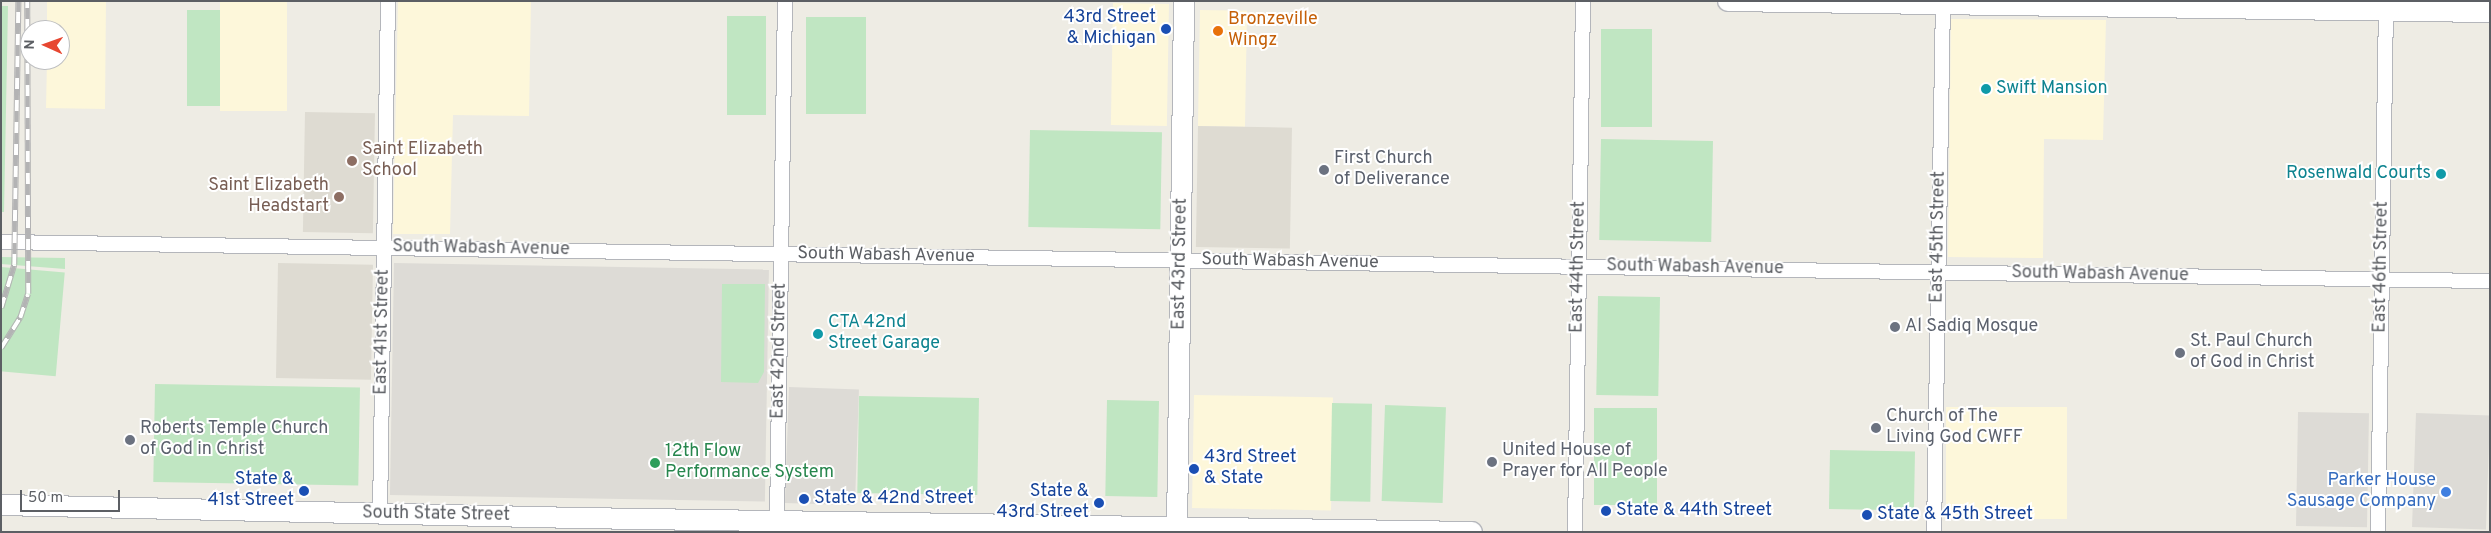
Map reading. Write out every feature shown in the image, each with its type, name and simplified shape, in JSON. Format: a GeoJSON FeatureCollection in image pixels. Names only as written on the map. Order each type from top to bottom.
{"type":"FeatureCollection","features":[{"type":"Feature","properties":{"kind":"main road","name":"East 43rd Street"},"geometry":{"type":"LineString","coordinates":[[1177,529],[1184,1]]}},
{"type":"Feature","properties":{"kind":"main road"},"geometry":{"type":"LineString","coordinates":[[1728,1],[2386,6],[2490,12]]}},
{"type":"Feature","properties":{"kind":"main road","name":"South State Street"},"geometry":{"type":"LineString","coordinates":[[1,505],[380,514],[579,525],[777,520],[1177,529],[1472,532]]}},
{"type":"Feature","properties":{"kind":"street","name":"East 41st Street"},"geometry":{"type":"LineString","coordinates":[[380,514],[388,1]]}},
{"type":"Feature","properties":{"kind":"street","name":"East 42nd Street"},"geometry":{"type":"LineString","coordinates":[[777,520],[785,1]]}},
{"type":"Feature","properties":{"kind":"street","name":"East 44th Street"},"geometry":{"type":"LineString","coordinates":[[1575,532],[1583,1]]}},
{"type":"Feature","properties":{"kind":"street","name":"East 45th Street"},"geometry":{"type":"LineString","coordinates":[[1934,532],[1943,3]]}},
{"type":"Feature","properties":{"kind":"street","name":"East 46th Street"},"geometry":{"type":"LineString","coordinates":[[2378,532],[2386,6]]}},
{"type":"Feature","properties":{"kind":"street","name":"South Wabash Avenue"},"geometry":{"type":"LineString","coordinates":[[1,242],[2490,281]]}},
{"type":"Feature","properties":{"kind":"shaded area"},"geometry":{"type":"Polygon","coordinates":[[[47,1],[106,1],[105,109],[46,108],[47,70],[70,70],[70,20],[47,20],[47,1]]]}},
{"type":"Feature","properties":{"kind":"shaded area"},"geometry":{"type":"Polygon","coordinates":[[[220,1],[287,1],[287,111],[220,111],[220,1]]]}},
{"type":"Feature","properties":{"kind":"shaded area"},"geometry":{"type":"Polygon","coordinates":[[[398,1],[531,1],[529,116],[453,115],[450,234],[393,234],[398,1]]]}},
{"type":"Feature","properties":{"kind":"shaded area"},"geometry":{"type":"Polygon","coordinates":[[[1113,3],[1169,4],[1167,126],[1111,125],[1113,3]]]}},
{"type":"Feature","properties":{"kind":"shaded area"},"geometry":{"type":"Polygon","coordinates":[[[1200,10],[1247,11],[1245,127],[1198,126],[1200,10]]]}},
{"type":"Feature","properties":{"kind":"shaded area"},"geometry":{"type":"Polygon","coordinates":[[[1951,19],[2106,20],[2103,140],[2044,139],[2043,258],[1948,257],[1951,19]]]}},
{"type":"Feature","properties":{"kind":"shaded area"},"geometry":{"type":"Polygon","coordinates":[[[305,112],[375,113],[373,233],[303,232],[305,112]]]}},
{"type":"Feature","properties":{"kind":"shaded area"},"geometry":{"type":"Polygon","coordinates":[[[1198,126],[1292,128],[1290,249],[1196,247],[1198,126]]]}},
{"type":"Feature","properties":{"kind":"shaded area"},"geometry":{"type":"Polygon","coordinates":[[[278,263],[373,265],[371,380],[276,378],[278,263]]]}},
{"type":"Feature","properties":{"kind":"shaded area"},"geometry":{"type":"Polygon","coordinates":[[[394,263],[769,270],[765,502],[390,495],[394,263]]]}},
{"type":"Feature","properties":{"kind":"shaded area"},"geometry":{"type":"Polygon","coordinates":[[[789,387],[859,389],[855,505],[785,503],[789,387]]]}},
{"type":"Feature","properties":{"kind":"shaded area"},"geometry":{"type":"Polygon","coordinates":[[[1194,395],[1333,397],[1331,510],[1192,508],[1194,395]]]}},
{"type":"Feature","properties":{"kind":"shaded area"},"geometry":{"type":"Polygon","coordinates":[[[1946,407],[2067,407],[2067,519],[1946,519],[1946,407]]]}},
{"type":"Feature","properties":{"kind":"shaded area"},"geometry":{"type":"Polygon","coordinates":[[[2298,412],[2369,413],[2367,527],[2296,526],[2298,412]]]}},
{"type":"Feature","properties":{"kind":"shaded area"},"geometry":{"type":"Polygon","coordinates":[[[2416,413],[2490,416],[2486,530],[2412,527],[2416,413]]]}},
{"type":"Feature","properties":{"kind":"green space"},"geometry":{"type":"Polygon","coordinates":[[[1,6],[8,6],[4,212],[1,212],[1,6]]]}},
{"type":"Feature","properties":{"kind":"green space"},"geometry":{"type":"Polygon","coordinates":[[[187,10],[220,10],[220,106],[187,106],[187,10]]]}},
{"type":"Feature","properties":{"kind":"green space"},"geometry":{"type":"Polygon","coordinates":[[[727,16],[766,16],[766,115],[727,115],[727,16]]]}},
{"type":"Feature","properties":{"kind":"green space"},"geometry":{"type":"Polygon","coordinates":[[[806,17],[866,17],[866,114],[806,114],[806,17]]]}},
{"type":"Feature","properties":{"kind":"green space"},"geometry":{"type":"Polygon","coordinates":[[[1601,29],[1652,29],[1652,127],[1601,127],[1601,29]]]}},
{"type":"Feature","properties":{"kind":"green space"},"geometry":{"type":"Polygon","coordinates":[[[1030,130],[1162,132],[1160,229],[1028,227],[1030,130]]]}},
{"type":"Feature","properties":{"kind":"green space"},"geometry":{"type":"Polygon","coordinates":[[[1601,139],[1713,141],[1711,242],[1599,240],[1601,139]]]}},
{"type":"Feature","properties":{"kind":"green space"},"geometry":{"type":"Polygon","coordinates":[[[1,257],[65,258],[65,269],[1,264],[1,257]]]}},
{"type":"Feature","properties":{"kind":"green space"},"geometry":{"type":"Polygon","coordinates":[[[1,267],[65,273],[56,376],[1,371],[1,267]]]}},
{"type":"Feature","properties":{"kind":"green space"},"geometry":{"type":"Polygon","coordinates":[[[722,284],[765,284],[764,372],[758,383],[721,382],[722,284]]]}},
{"type":"Feature","properties":{"kind":"green space"},"geometry":{"type":"Polygon","coordinates":[[[1598,296],[1660,297],[1658,396],[1596,395],[1598,296]]]}},
{"type":"Feature","properties":{"kind":"green space"},"geometry":{"type":"Polygon","coordinates":[[[155,384],[360,388],[358,486],[153,482],[155,384]]]}},
{"type":"Feature","properties":{"kind":"green space"},"geometry":{"type":"Polygon","coordinates":[[[859,396],[979,398],[977,495],[857,493],[859,396]]]}},
{"type":"Feature","properties":{"kind":"green space"},"geometry":{"type":"Polygon","coordinates":[[[1107,400],[1159,401],[1157,497],[1105,496],[1107,400]]]}},
{"type":"Feature","properties":{"kind":"green space"},"geometry":{"type":"Polygon","coordinates":[[[1332,403],[1372,404],[1370,502],[1330,501],[1332,403]]]}},
{"type":"Feature","properties":{"kind":"green space"},"geometry":{"type":"Polygon","coordinates":[[[1385,405],[1446,407],[1443,503],[1382,501],[1385,405]]]}},
{"type":"Feature","properties":{"kind":"green space"},"geometry":{"type":"Polygon","coordinates":[[[1594,408],[1657,408],[1657,505],[1594,505],[1594,408]]]}},
{"type":"Feature","properties":{"kind":"green space"},"geometry":{"type":"Polygon","coordinates":[[[1830,450],[1915,451],[1914,510],[1829,509],[1830,450]]]}},
{"type":"Feature","properties":{"kind":"railway"},"geometry":{"type":"LineString","coordinates":[[1,308],[14,265],[18,1]]}},
{"type":"Feature","properties":{"kind":"railway"},"geometry":{"type":"LineString","coordinates":[[1,348],[20,318],[28,294],[27,1]]}},
{"type":"Feature","properties":{"kind":"place","name":"43rd Street & Michigan"},"geometry":{"type":"Point","coordinates":[1166,29]}},
{"type":"Feature","properties":{"kind":"place","name":"Bronzeville Wingz"},"geometry":{"type":"Point","coordinates":[1218,31]}},
{"type":"Feature","properties":{"kind":"place","name":"Swift Mansion"},"geometry":{"type":"Point","coordinates":[1986,89]}},
{"type":"Feature","properties":{"kind":"place","name":"Saint Elizabeth School"},"geometry":{"type":"Point","coordinates":[352,161]}},
{"type":"Feature","properties":{"kind":"place","name":"First Church of Deliverance"},"geometry":{"type":"Point","coordinates":[1324,170]}},
{"type":"Feature","properties":{"kind":"place","name":"Rosenwald Courts"},"geometry":{"type":"Point","coordinates":[2441,174]}},
{"type":"Feature","properties":{"kind":"place","name":"Saint Elizabeth Headstart"},"geometry":{"type":"Point","coordinates":[339,197]}},
{"type":"Feature","properties":{"kind":"place","name":"Al Sadiq Mosque"},"geometry":{"type":"Point","coordinates":[1895,327]}},
{"type":"Feature","properties":{"kind":"place","name":"CTA 42nd Street Garage"},"geometry":{"type":"Point","coordinates":[818,334]}},
{"type":"Feature","properties":{"kind":"place","name":"St. Paul Church of God in Christ"},"geometry":{"type":"Point","coordinates":[2180,353]}},
{"type":"Feature","properties":{"kind":"place","name":"Church of The Living God CWFF"},"geometry":{"type":"Point","coordinates":[1876,428]}},
{"type":"Feature","properties":{"kind":"place","name":"Roberts Temple Church of God in Christ"},"geometry":{"type":"Point","coordinates":[130,440]}},
{"type":"Feature","properties":{"kind":"place","name":"United House of Prayer for All People"},"geometry":{"type":"Point","coordinates":[1492,462]}},
{"type":"Feature","properties":{"kind":"place","name":"12th Flow Performance System"},"geometry":{"type":"Point","coordinates":[655,463]}},
{"type":"Feature","properties":{"kind":"place","name":"43rd Street & State"},"geometry":{"type":"Point","coordinates":[1194,469]}},
{"type":"Feature","properties":{"kind":"place","name":"State & 41st Street"},"geometry":{"type":"Point","coordinates":[304,491]}},
{"type":"Feature","properties":{"kind":"place","name":"Parker House Sausage Company"},"geometry":{"type":"Point","coordinates":[2446,492]}},
{"type":"Feature","properties":{"kind":"place","name":"State & 42nd Street"},"geometry":{"type":"Point","coordinates":[804,499]}},
{"type":"Feature","properties":{"kind":"place","name":"State & 43rd Street"},"geometry":{"type":"Point","coordinates":[1099,503]}},
{"type":"Feature","properties":{"kind":"place","name":"State & 44th Street"},"geometry":{"type":"Point","coordinates":[1606,511]}},
{"type":"Feature","properties":{"kind":"place","name":"State & 45th Street"},"geometry":{"type":"Point","coordinates":[1867,515]}}]}
